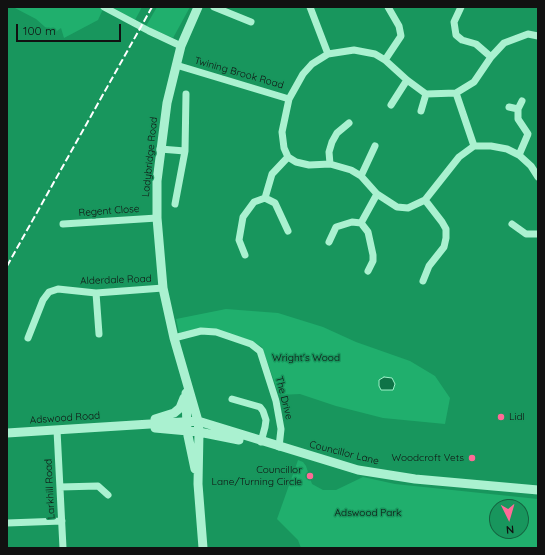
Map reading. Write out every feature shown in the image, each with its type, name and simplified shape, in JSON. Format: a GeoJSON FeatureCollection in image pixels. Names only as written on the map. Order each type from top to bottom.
{"type":"FeatureCollection","features":[{"type":"Feature","properties":{"kind":"street"},"geometry":{"type":"LineString","coordinates":[[104,7],[181,46]]}},
{"type":"Feature","properties":{"kind":"street","name":"Ladybridge Road"},"geometry":{"type":"LineString","coordinates":[[198,7],[181,46],[167,103],[157,181],[157,218],[163,288],[174,338],[198,421],[198,484]]}},
{"type":"Feature","properties":{"kind":"street"},"geometry":{"type":"LineString","coordinates":[[214,7],[251,22]]}},
{"type":"Feature","properties":{"kind":"street"},"geometry":{"type":"LineString","coordinates":[[310,7],[328,54]]}},
{"type":"Feature","properties":{"kind":"street"},"geometry":{"type":"LineString","coordinates":[[385,60],[401,36],[399,26],[388,7]]}},
{"type":"Feature","properties":{"kind":"street"},"geometry":{"type":"LineString","coordinates":[[461,7],[454,22],[456,35],[462,40],[476,44],[491,57]]}},
{"type":"Feature","properties":{"kind":"street"},"geometry":{"type":"LineString","coordinates":[[421,111],[426,94],[456,93],[474,82],[491,57],[504,43],[528,34],[538,36]]}},
{"type":"Feature","properties":{"kind":"street","name":"Twining Brook Road"},"geometry":{"type":"LineString","coordinates":[[176,65],[289,98],[302,74],[312,64],[328,54],[354,50],[375,54],[385,60],[407,80],[426,94]]}},
{"type":"Feature","properties":{"kind":"street"},"geometry":{"type":"LineString","coordinates":[[391,105],[407,80]]}},
{"type":"Feature","properties":{"kind":"street"},"geometry":{"type":"LineString","coordinates":[[456,93],[474,146]]}},
{"type":"Feature","properties":{"kind":"street"},"geometry":{"type":"LineString","coordinates":[[175,204],[185,151],[186,94]]}},
{"type":"Feature","properties":{"kind":"street"},"geometry":{"type":"LineString","coordinates":[[289,98],[282,132],[284,148],[288,157],[296,162],[309,165],[330,164],[351,170],[361,176],[377,194],[391,204],[402,208],[408,208],[425,200],[459,157],[474,146],[491,146],[502,148],[519,155],[531,166],[538,178]]}},
{"type":"Feature","properties":{"kind":"street"},"geometry":{"type":"LineString","coordinates":[[519,155],[528,134],[518,119],[518,109],[522,101]]}},
{"type":"Feature","properties":{"kind":"street"},"geometry":{"type":"LineString","coordinates":[[509,107],[518,109]]}},
{"type":"Feature","properties":{"kind":"street"},"geometry":{"type":"LineString","coordinates":[[330,164],[329,152],[332,142],[337,133],[349,123]]}},
{"type":"Feature","properties":{"kind":"street"},"geometry":{"type":"LineString","coordinates":[[361,176],[375,146]]}},
{"type":"Feature","properties":{"kind":"street"},"geometry":{"type":"LineString","coordinates":[[160,149],[185,151]]}},
{"type":"Feature","properties":{"kind":"street"},"geometry":{"type":"LineString","coordinates":[[265,198],[272,174],[288,157]]}},
{"type":"Feature","properties":{"kind":"street"},"geometry":{"type":"LineString","coordinates":[[361,223],[377,194]]}},
{"type":"Feature","properties":{"kind":"street"},"geometry":{"type":"LineString","coordinates":[[246,255],[239,240],[243,218],[254,202],[265,198],[275,203],[288,231]]}},
{"type":"Feature","properties":{"kind":"street"},"geometry":{"type":"LineString","coordinates":[[422,281],[429,266],[444,246],[446,238],[446,229],[425,200]]}},
{"type":"Feature","properties":{"kind":"street","name":"Regent Close"},"geometry":{"type":"LineString","coordinates":[[63,224],[157,218]]}},
{"type":"Feature","properties":{"kind":"street"},"geometry":{"type":"LineString","coordinates":[[329,242],[336,227],[352,222],[361,223],[368,232],[373,255],[373,261],[368,271]]}},
{"type":"Feature","properties":{"kind":"street"},"geometry":{"type":"LineString","coordinates":[[512,224],[526,234],[538,234]]}},
{"type":"Feature","properties":{"kind":"street","name":"Alderdale Road"},"geometry":{"type":"LineString","coordinates":[[28,338],[43,300],[49,292],[58,289],[96,293],[163,288]]}},
{"type":"Feature","properties":{"kind":"street"},"geometry":{"type":"LineString","coordinates":[[96,293],[99,334]]}},
{"type":"Feature","properties":{"kind":"street","name":"The Drive"},"geometry":{"type":"LineString","coordinates":[[174,338],[201,331],[216,332],[252,344],[260,351],[276,401],[281,429],[279,447]]}},
{"type":"Feature","properties":{"kind":"street","name":"Ladybridge Road"},"geometry":{"type":"LineString","coordinates":[[187,384],[186,426],[198,484]]}},
{"type":"Feature","properties":{"kind":"street","name":"Adswood Road"},"geometry":{"type":"LineString","coordinates":[[124,425],[164,418],[174,413],[184,401],[187,384]]}},
{"type":"Feature","properties":{"kind":"street"},"geometry":{"type":"LineString","coordinates":[[232,399],[260,407],[263,411],[266,420],[261,442]]}},
{"type":"Feature","properties":{"kind":"street","name":"Adswood Road"},"geometry":{"type":"LineString","coordinates":[[7,433],[124,425],[186,426],[198,421]]}},
{"type":"Feature","properties":{"kind":"street","name":"Councillor Lane"},"geometry":{"type":"LineString","coordinates":[[198,421],[261,442],[358,470],[415,479],[538,490]]}},
{"type":"Feature","properties":{"kind":"street","name":"Adswood Road"},"geometry":{"type":"LineString","coordinates":[[186,426],[199,432]]}},
{"type":"Feature","properties":{"kind":"street","name":"Larkhill Road"},"geometry":{"type":"LineString","coordinates":[[57,430],[63,548]]}},
{"type":"Feature","properties":{"kind":"street","name":"Councillor Lane"},"geometry":{"type":"LineString","coordinates":[[199,432],[289,450]]}},
{"type":"Feature","properties":{"kind":"street"},"geometry":{"type":"LineString","coordinates":[[198,484],[203,548]]}},
{"type":"Feature","properties":{"kind":"street"},"geometry":{"type":"LineString","coordinates":[[60,487],[98,486],[108,495]]}},
{"type":"Feature","properties":{"kind":"street"},"geometry":{"type":"LineString","coordinates":[[7,523],[62,521]]}},
{"type":"Feature","properties":{"kind":"green space"},"geometry":{"type":"Polygon","coordinates":[[[13,7],[104,7],[98,20],[64,38],[61,28],[53,34],[36,19],[13,7]]]}},
{"type":"Feature","properties":{"kind":"green space"},"geometry":{"type":"Polygon","coordinates":[[[112,7],[142,7],[135,20],[112,7]]]}},
{"type":"Feature","properties":{"kind":"green space"},"geometry":{"type":"Polygon","coordinates":[[[157,7],[190,7],[173,38],[146,26],[157,7]]]}},
{"type":"Feature","properties":{"kind":"green space","name":"Wright's Wood"},"geometry":{"type":"Polygon","coordinates":[[[226,309],[278,313],[323,327],[356,342],[410,361],[435,376],[450,398],[445,424],[383,418],[336,406],[300,394],[279,395],[262,347],[252,341],[215,329],[199,328],[179,333],[176,319],[226,309]]]}},
{"type":"Feature","properties":{"kind":"green space","name":"Adswood Park"},"geometry":{"type":"Polygon","coordinates":[[[298,460],[303,462],[306,466],[312,484],[323,490],[336,490],[363,477],[395,484],[538,499],[538,548],[301,548],[298,540],[277,519],[298,460]]]}},
{"type":"Feature","properties":{"kind":"shaded area"},"geometry":{"type":"Polygon","coordinates":[[[384,377],[392,378],[395,384],[393,390],[381,390],[379,380],[384,377]]]}},
{"type":"Feature","properties":{"kind":"railway"},"geometry":{"type":"LineString","coordinates":[[7,266],[152,7]]}},
{"type":"Feature","properties":{"kind":"place","name":"Lidl"},"geometry":{"type":"Point","coordinates":[501,417]}},
{"type":"Feature","properties":{"kind":"place","name":"Woodcroft Vets"},"geometry":{"type":"Point","coordinates":[472,458]}},
{"type":"Feature","properties":{"kind":"place","name":"Councillor Lane/Turning Circle"},"geometry":{"type":"Point","coordinates":[310,476]}}]}
